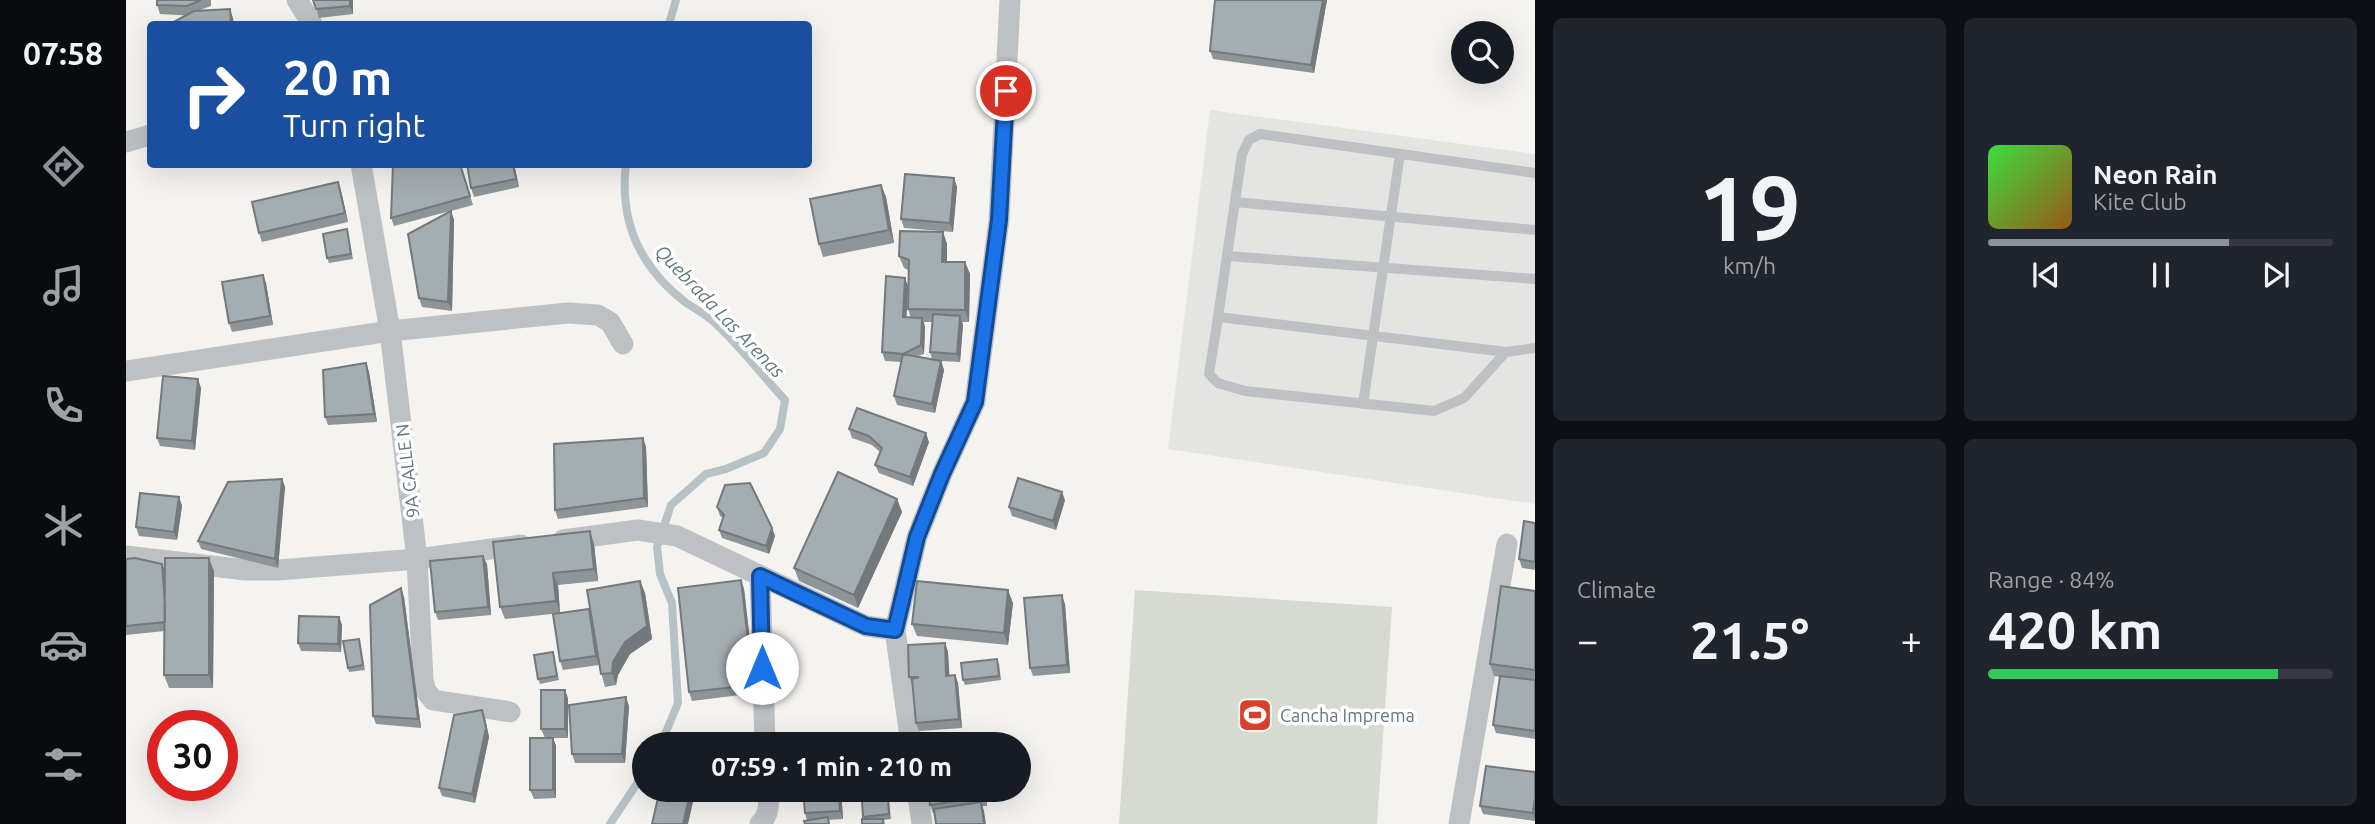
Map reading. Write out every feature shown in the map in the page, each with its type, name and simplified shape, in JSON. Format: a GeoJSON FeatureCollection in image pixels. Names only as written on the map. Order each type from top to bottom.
{"type":"FeatureCollection","features":[{"type":"Feature","properties":{"kind":"street"},"geometry":{"type":"LineString","coordinates":[[297,0],[310,21]]}},
{"type":"Feature","properties":{"kind":"street"},"geometry":{"type":"LineString","coordinates":[[909,732],[895,630],[917,537],[975,402],[999,220],[1010,0]]}},
{"type":"Feature","properties":{"kind":"street"},"geometry":{"type":"LineString","coordinates":[[126,142],[147,136]]}},
{"type":"Feature","properties":{"kind":"street","name":"9A CALLE N"},"geometry":{"type":"LineString","coordinates":[[362,168],[390,331],[417,558],[423,680],[426,691],[433,700],[510,712]]}},
{"type":"Feature","properties":{"kind":"street"},"geometry":{"type":"LineString","coordinates":[[126,371],[390,331],[568,313],[598,315],[610,322],[623,344]]}},
{"type":"Feature","properties":{"kind":"street"},"geometry":{"type":"LineString","coordinates":[[126,555],[246,570],[278,570],[417,558],[638,530],[677,536],[866,626],[895,630]]}},
{"type":"Feature","properties":{"kind":"street"},"geometry":{"type":"LineString","coordinates":[[1458,824],[1507,544]]}},
{"type":"Feature","properties":{"kind":"street"},"geometry":{"type":"LineString","coordinates":[[760,576],[765,732]]}},
{"type":"Feature","properties":{"kind":"street"},"geometry":{"type":"LineString","coordinates":[[760,824],[765,819],[769,802]]}},
{"type":"Feature","properties":{"kind":"street"},"geometry":{"type":"LineString","coordinates":[[919,802],[922,824]]}},
{"type":"Feature","properties":{"kind":"lane"},"geometry":{"type":"LineString","coordinates":[[1506,352],[1464,398],[1434,411],[1245,391],[1218,383],[1209,374],[1242,154],[1249,141],[1260,134],[1535,173]]}},
{"type":"Feature","properties":{"kind":"lane"},"geometry":{"type":"LineString","coordinates":[[1363,404],[1400,154]]}},
{"type":"Feature","properties":{"kind":"lane"},"geometry":{"type":"LineString","coordinates":[[1235,202],[1535,230]]}},
{"type":"Feature","properties":{"kind":"lane"},"geometry":{"type":"LineString","coordinates":[[1227,256],[1535,279]]}},
{"type":"Feature","properties":{"kind":"lane"},"geometry":{"type":"LineString","coordinates":[[1219,317],[1506,352],[1535,348]]}},
{"type":"Feature","properties":{"kind":"shaded area"},"geometry":{"type":"Polygon","coordinates":[[[1210,110],[1535,154],[1535,504],[1168,449],[1210,110]]]}},
{"type":"Feature","properties":{"kind":"shaded area","name":"Cancha Imprema"},"geometry":{"type":"Polygon","coordinates":[[[1135,590],[1392,607],[1377,824],[1119,824],[1135,590]]]}},
{"type":"Feature","properties":{"kind":"building"},"geometry":{"type":"Polygon","coordinates":[[[157,0],[201,0],[187,6],[157,5],[157,0]]]}},
{"type":"Feature","properties":{"kind":"building"},"geometry":{"type":"Polygon","coordinates":[[[313,0],[350,0],[350,6],[316,9],[313,0]]]}},
{"type":"Feature","properties":{"kind":"building"},"geometry":{"type":"Polygon","coordinates":[[[1215,0],[1323,0],[1311,65],[1210,51],[1215,0]]]}},
{"type":"Feature","properties":{"kind":"building"},"geometry":{"type":"Polygon","coordinates":[[[230,9],[231,21],[176,21],[194,11],[230,9]]]}},
{"type":"Feature","properties":{"kind":"building"},"geometry":{"type":"Polygon","coordinates":[[[393,168],[461,168],[470,196],[391,218],[393,168]]]}},
{"type":"Feature","properties":{"kind":"building"},"geometry":{"type":"Polygon","coordinates":[[[468,168],[514,168],[516,179],[471,188],[468,168]]]}},
{"type":"Feature","properties":{"kind":"building"},"geometry":{"type":"Polygon","coordinates":[[[905,174],[954,178],[950,223],[901,219],[905,174]]]}},
{"type":"Feature","properties":{"kind":"building"},"geometry":{"type":"Polygon","coordinates":[[[338,182],[345,213],[259,233],[252,202],[338,182]]]}},
{"type":"Feature","properties":{"kind":"building"},"geometry":{"type":"Polygon","coordinates":[[[881,185],[889,230],[819,244],[810,199],[881,185]]]}},
{"type":"Feature","properties":{"kind":"building"},"geometry":{"type":"Polygon","coordinates":[[[451,211],[448,302],[419,298],[408,234],[451,211]]]}},
{"type":"Feature","properties":{"kind":"building"},"geometry":{"type":"Polygon","coordinates":[[[347,229],[351,254],[327,258],[323,234],[347,229]]]}},
{"type":"Feature","properties":{"kind":"building"},"geometry":{"type":"Polygon","coordinates":[[[900,231],[943,232],[942,262],[965,262],[965,310],[908,309],[909,260],[899,256],[900,231]]]}},
{"type":"Feature","properties":{"kind":"building"},"geometry":{"type":"Polygon","coordinates":[[[263,275],[270,316],[229,323],[222,282],[263,275]]]}},
{"type":"Feature","properties":{"kind":"building"},"geometry":{"type":"Polygon","coordinates":[[[886,276],[905,278],[903,317],[922,318],[921,345],[903,354],[882,352],[886,276]]]}},
{"type":"Feature","properties":{"kind":"building"},"geometry":{"type":"Polygon","coordinates":[[[933,314],[960,316],[957,354],[930,352],[933,314]]]}},
{"type":"Feature","properties":{"kind":"building"},"geometry":{"type":"Polygon","coordinates":[[[903,354],[941,361],[932,404],[894,396],[903,354]]]}},
{"type":"Feature","properties":{"kind":"building"},"geometry":{"type":"Polygon","coordinates":[[[366,363],[374,414],[325,417],[323,370],[366,363]]]}},
{"type":"Feature","properties":{"kind":"building"},"geometry":{"type":"Polygon","coordinates":[[[163,376],[198,379],[192,441],[157,438],[163,376]]]}},
{"type":"Feature","properties":{"kind":"building"},"geometry":{"type":"Polygon","coordinates":[[[857,408],[926,433],[910,477],[875,465],[882,448],[869,436],[849,429],[857,408]]]}},
{"type":"Feature","properties":{"kind":"building"},"geometry":{"type":"Polygon","coordinates":[[[643,438],[644,498],[555,510],[554,444],[643,438]]]}},
{"type":"Feature","properties":{"kind":"building"},"geometry":{"type":"Polygon","coordinates":[[[838,472],[897,499],[854,595],[794,568],[838,472]]]}},
{"type":"Feature","properties":{"kind":"building"},"geometry":{"type":"Polygon","coordinates":[[[1018,478],[1062,492],[1053,521],[1009,507],[1018,478]]]}},
{"type":"Feature","properties":{"kind":"building"},"geometry":{"type":"Polygon","coordinates":[[[282,479],[275,559],[198,541],[228,482],[282,479]]]}},
{"type":"Feature","properties":{"kind":"building"},"geometry":{"type":"Polygon","coordinates":[[[750,483],[772,528],[766,546],[719,530],[724,515],[717,507],[725,485],[750,483]]]}},
{"type":"Feature","properties":{"kind":"building"},"geometry":{"type":"Polygon","coordinates":[[[140,493],[179,497],[174,532],[136,527],[140,493]]]}},
{"type":"Feature","properties":{"kind":"building"},"geometry":{"type":"Polygon","coordinates":[[[1524,521],[1535,523],[1535,562],[1519,559],[1524,521]]]}},
{"type":"Feature","properties":{"kind":"building"},"geometry":{"type":"Polygon","coordinates":[[[590,531],[594,569],[553,573],[556,601],[500,607],[493,542],[590,531]]]}},
{"type":"Feature","properties":{"kind":"building"},"geometry":{"type":"Polygon","coordinates":[[[483,556],[488,607],[435,612],[430,561],[483,556]]]}},
{"type":"Feature","properties":{"kind":"building"},"geometry":{"type":"Polygon","coordinates":[[[135,558],[162,564],[165,622],[126,626],[126,559],[135,558]]]}},
{"type":"Feature","properties":{"kind":"building"},"geometry":{"type":"Polygon","coordinates":[[[165,558],[209,558],[209,675],[164,675],[165,558]]]}},
{"type":"Feature","properties":{"kind":"building"},"geometry":{"type":"Polygon","coordinates":[[[741,580],[753,685],[689,692],[678,588],[741,580]]]}},
{"type":"Feature","properties":{"kind":"building"},"geometry":{"type":"Polygon","coordinates":[[[640,581],[647,626],[625,642],[613,662],[612,673],[601,674],[587,590],[640,581]]]}},
{"type":"Feature","properties":{"kind":"building"},"geometry":{"type":"Polygon","coordinates":[[[917,581],[1008,590],[1004,633],[912,624],[917,581]]]}},
{"type":"Feature","properties":{"kind":"building"},"geometry":{"type":"Polygon","coordinates":[[[1501,586],[1535,591],[1535,670],[1490,664],[1501,586]]]}},
{"type":"Feature","properties":{"kind":"building"},"geometry":{"type":"Polygon","coordinates":[[[401,588],[418,719],[373,716],[370,605],[401,588]]]}},
{"type":"Feature","properties":{"kind":"building"},"geometry":{"type":"Polygon","coordinates":[[[1062,595],[1067,665],[1030,668],[1024,598],[1062,595]]]}},
{"type":"Feature","properties":{"kind":"building"},"geometry":{"type":"Polygon","coordinates":[[[589,609],[596,656],[560,661],[553,614],[589,609]]]}},
{"type":"Feature","properties":{"kind":"building"},"geometry":{"type":"Polygon","coordinates":[[[299,616],[339,617],[338,644],[298,643],[299,616]]]}},
{"type":"Feature","properties":{"kind":"building"},"geometry":{"type":"Polygon","coordinates":[[[359,639],[363,665],[348,668],[343,641],[359,639]]]}},
{"type":"Feature","properties":{"kind":"building"},"geometry":{"type":"Polygon","coordinates":[[[945,643],[946,676],[955,675],[959,719],[916,723],[912,679],[919,677],[909,677],[908,645],[945,643]]]}},
{"type":"Feature","properties":{"kind":"building"},"geometry":{"type":"Polygon","coordinates":[[[553,652],[557,676],[538,679],[534,655],[553,652]]]}},
{"type":"Feature","properties":{"kind":"building"},"geometry":{"type":"Polygon","coordinates":[[[997,659],[999,676],[963,680],[961,663],[997,659]]]}},
{"type":"Feature","properties":{"kind":"building"},"geometry":{"type":"Polygon","coordinates":[[[1500,676],[1535,680],[1535,731],[1493,725],[1500,676]]]}},
{"type":"Feature","properties":{"kind":"building"},"geometry":{"type":"Polygon","coordinates":[[[541,690],[565,690],[565,729],[541,729],[541,690]]]}},
{"type":"Feature","properties":{"kind":"building"},"geometry":{"type":"Polygon","coordinates":[[[626,697],[622,754],[572,754],[569,705],[626,697]]]}},
{"type":"Feature","properties":{"kind":"building"},"geometry":{"type":"Polygon","coordinates":[[[482,710],[486,728],[472,794],[439,788],[454,715],[482,710]]]}},
{"type":"Feature","properties":{"kind":"building"},"geometry":{"type":"Polygon","coordinates":[[[530,738],[553,738],[553,790],[530,790],[530,738]]]}},
{"type":"Feature","properties":{"kind":"building"},"geometry":{"type":"Polygon","coordinates":[[[1486,766],[1535,772],[1533,813],[1480,806],[1486,766]]]}},
{"type":"Feature","properties":{"kind":"building"},"geometry":{"type":"Polygon","coordinates":[[[657,802],[688,802],[683,824],[652,824],[657,802]]]}},
{"type":"Feature","properties":{"kind":"building"},"geometry":{"type":"Polygon","coordinates":[[[804,802],[839,802],[840,811],[805,813],[804,802]]]}},
{"type":"Feature","properties":{"kind":"building"},"geometry":{"type":"Polygon","coordinates":[[[862,802],[888,802],[889,814],[863,817],[862,802]]]}},
{"type":"Feature","properties":{"kind":"building"},"geometry":{"type":"Polygon","coordinates":[[[930,802],[950,802],[930,805],[930,802]]]}},
{"type":"Feature","properties":{"kind":"building"},"geometry":{"type":"Polygon","coordinates":[[[981,802],[984,824],[936,824],[934,809],[981,802]]]}},
{"type":"Feature","properties":{"kind":"building"},"geometry":{"type":"Polygon","coordinates":[[[828,817],[829,824],[805,824],[804,821],[828,817]]]}},
{"type":"Feature","properties":{"kind":"building"},"geometry":{"type":"Polygon","coordinates":[[[862,819],[883,819],[883,824],[862,824],[862,819]]]}},
{"type":"Feature","properties":{"kind":"waterway","name":"Quebrada Las Arenas"},"geometry":{"type":"LineString","coordinates":[[670,21],[676,0]]}},
{"type":"Feature","properties":{"kind":"waterway","name":"Quebrada Las Arenas"},"geometry":{"type":"LineString","coordinates":[[626,168],[626,205],[636,241],[645,258],[669,288],[725,333],[785,400],[780,429],[764,453],[726,469],[706,474],[671,505],[657,547],[660,574],[672,603],[678,703],[666,732]]}},
{"type":"Feature","properties":{"kind":"waterway","name":"Quebrada Las Arenas"},"geometry":{"type":"LineString","coordinates":[[610,824],[632,791]]}},
{"type":"Feature","properties":{"kind":"place","name":"Cancha Imprema"},"geometry":{"type":"Point","coordinates":[1255,715]}},
{"type":"Feature","properties":{"kind":"route"},"geometry":{"type":"LineString","coordinates":[[762,668],[760,576],[866,626],[895,630],[917,537],[975,402],[999,220],[1006,91]]}}]}
